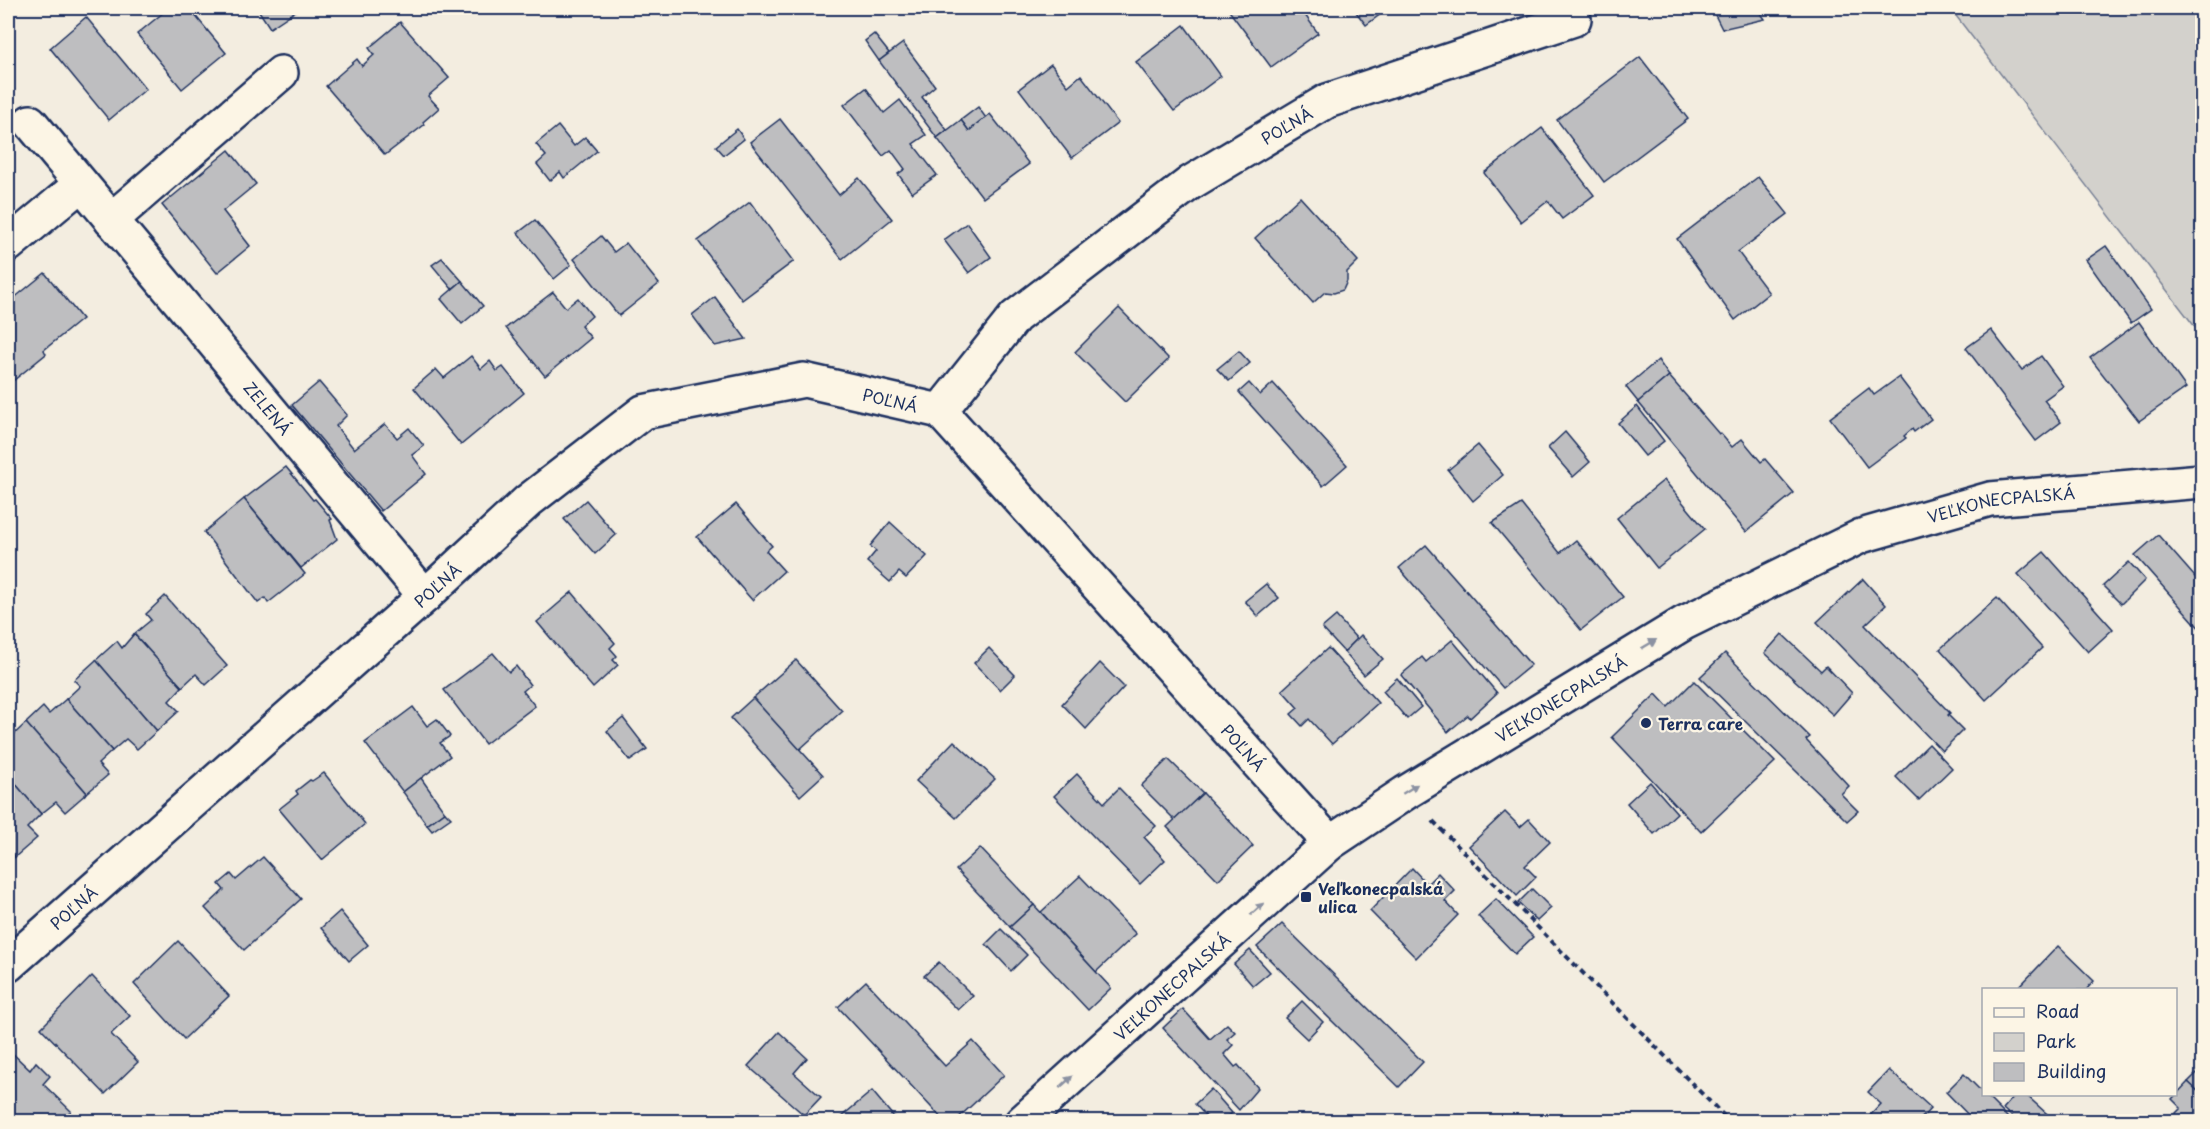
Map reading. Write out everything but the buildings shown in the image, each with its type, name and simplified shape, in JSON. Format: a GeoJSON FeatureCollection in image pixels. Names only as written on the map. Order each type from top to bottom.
{"type":"FeatureCollection","features":[{"type":"Feature","properties":{"kind":"street","name":"POĽNÁ"},"geometry":{"type":"LineString","coordinates":[[940,411],[1015,317],[1190,183],[1326,101],[1574,19]]}},
{"type":"Feature","properties":{"kind":"street"},"geometry":{"type":"LineString","coordinates":[[111,220],[281,73]]}},
{"type":"Feature","properties":{"kind":"street","name":"ZELENÁ"},"geometry":{"type":"LineString","coordinates":[[30,122],[425,596]]}},
{"type":"Feature","properties":{"kind":"street"},"geometry":{"type":"LineString","coordinates":[[8,245],[81,184]]}},
{"type":"Feature","properties":{"kind":"street","name":"POĽNÁ"},"geometry":{"type":"LineString","coordinates":[[8,965],[425,596],[528,501],[643,412],[804,380],[940,411],[1330,843]]}},
{"type":"Feature","properties":{"kind":"street","name":"VEĽKONECPALSKÁ"},"geometry":{"type":"LineString","coordinates":[[1022,1122],[1330,843],[1405,793],[1684,623],[1861,536],[1990,499],[2202,482]]}},
{"type":"Feature","properties":{"kind":"path"},"geometry":{"type":"LineString","coordinates":[[1426,814],[1730,1122]]}},
{"type":"Feature","properties":{"kind":"green space"},"geometry":{"type":"Polygon","coordinates":[[[1950,8],[2202,8],[2202,336],[1950,8]]]}},
{"type":"Feature","properties":{"kind":"place","name":"Terra care"},"geometry":{"type":"Point","coordinates":[1646,723]}},
{"type":"Feature","properties":{"kind":"place","name":"Veľkonecpalská ulica"},"geometry":{"type":"Point","coordinates":[1306,897]}}]}
